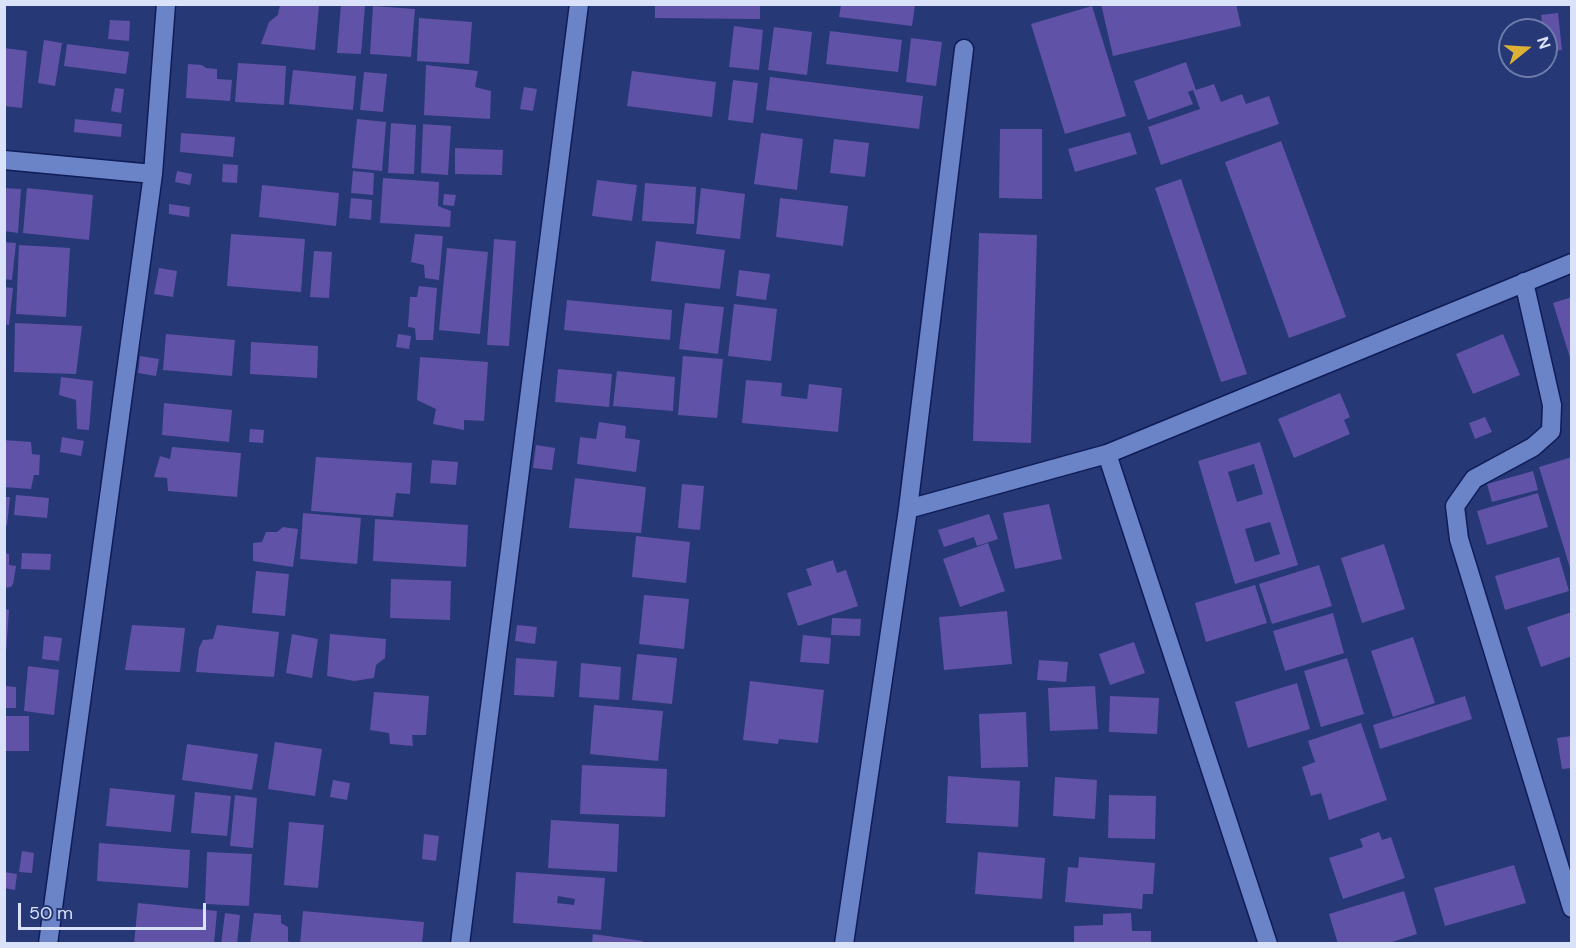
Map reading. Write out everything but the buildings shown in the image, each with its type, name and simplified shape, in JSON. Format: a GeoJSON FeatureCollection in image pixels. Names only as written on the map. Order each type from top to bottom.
{"type":"FeatureCollection","features":[{"type":"Feature","properties":{"kind":"street"},"geometry":{"type":"LineString","coordinates":[[48,944],[153,174],[166,4]]}},
{"type":"Feature","properties":{"kind":"street"},"geometry":{"type":"LineString","coordinates":[[460,944],[579,4]]}},
{"type":"Feature","properties":{"kind":"street"},"geometry":{"type":"LineString","coordinates":[[844,944],[908,509],[964,49]]}},
{"type":"Feature","properties":{"kind":"street"},"geometry":{"type":"LineString","coordinates":[[4,160],[153,174]]}},
{"type":"Feature","properties":{"kind":"street"},"geometry":{"type":"LineString","coordinates":[[908,509],[1107,454],[1572,263]]}},
{"type":"Feature","properties":{"kind":"street"},"geometry":{"type":"LineString","coordinates":[[1524,282],[1552,405],[1551,431],[1533,447],[1474,479],[1455,506],[1459,539],[1571,907]]}},
{"type":"Feature","properties":{"kind":"street"},"geometry":{"type":"LineString","coordinates":[[1107,454],[1268,944]]}}]}
